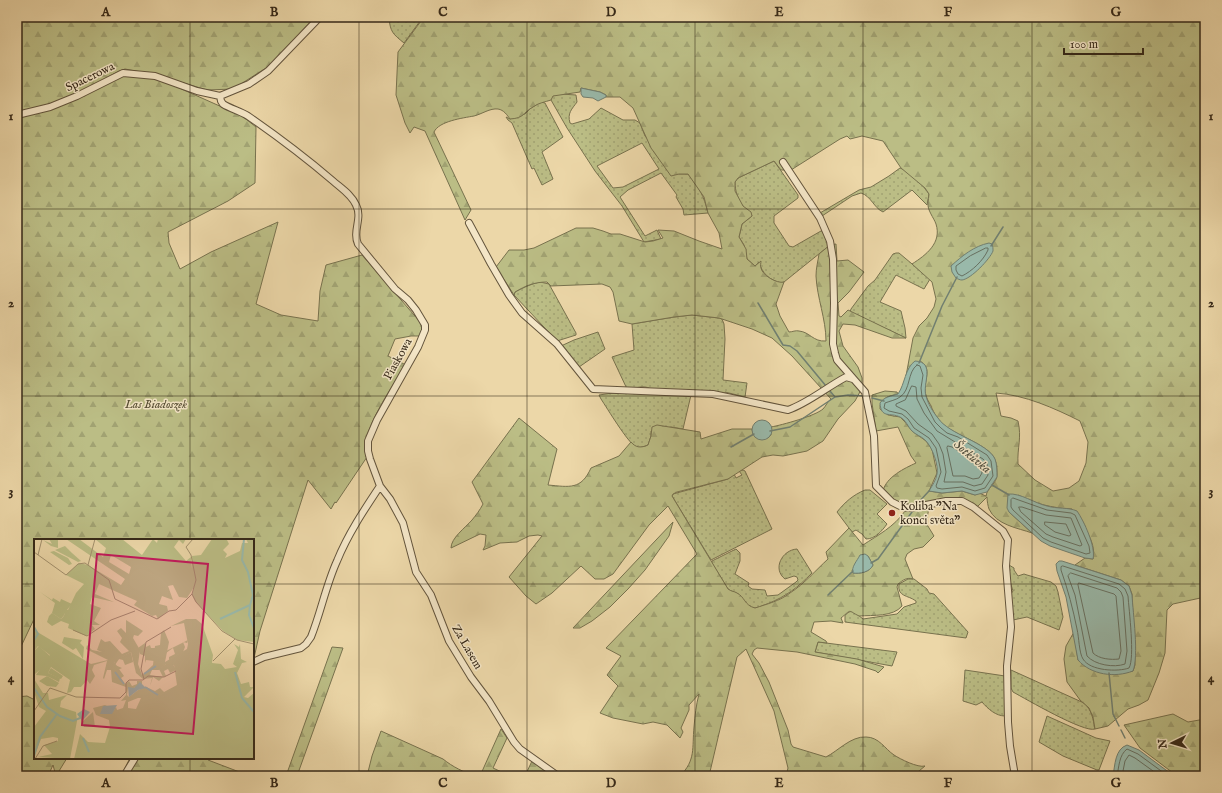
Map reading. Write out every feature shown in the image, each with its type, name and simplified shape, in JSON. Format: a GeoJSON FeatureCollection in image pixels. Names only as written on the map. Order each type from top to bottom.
{"type":"FeatureCollection","features":[{"type":"Feature","properties":{"kind":"street"},"geometry":{"type":"LineString","coordinates":[[220,96],[249,84],[268,71],[320,17]]}},
{"type":"Feature","properties":{"kind":"street","name":"Spacerowa"},"geometry":{"type":"LineString","coordinates":[[17,116],[50,107],[77,96],[123,73],[155,76],[197,91],[220,96]]}},
{"type":"Feature","properties":{"kind":"street","name":"Piaskowa"},"geometry":{"type":"LineString","coordinates":[[220,96],[223,104],[247,116],[347,193],[358,209],[355,232],[358,244],[396,289],[408,300],[424,322],[425,330],[418,347],[383,408],[368,441],[369,455],[380,486]]}},
{"type":"Feature","properties":{"kind":"street"},"geometry":{"type":"LineString","coordinates":[[783,162],[820,218],[830,241],[833,259],[833,344],[837,360],[865,392],[874,436],[876,486],[892,502],[902,507],[911,508],[946,501],[962,502],[973,508],[1003,531],[1008,540],[1006,566],[1011,627],[1007,666],[1008,722],[1015,776]]}},
{"type":"Feature","properties":{"kind":"street"},"geometry":{"type":"LineString","coordinates":[[469,223],[490,264],[513,301],[522,313],[557,344],[593,389],[714,394],[788,410],[797,407],[846,377],[855,380]]}},
{"type":"Feature","properties":{"kind":"street"},"geometry":{"type":"LineString","coordinates":[[254,662],[264,657],[301,648],[308,641],[319,615],[336,562],[362,514],[380,486]]}},
{"type":"Feature","properties":{"kind":"street","name":"Za Lasem"},"geometry":{"type":"LineString","coordinates":[[380,486],[390,499],[403,523],[416,572],[431,595],[436,606],[442,628],[452,647],[471,677],[489,701],[514,742],[520,749],[558,776]]}},
{"type":"Feature","properties":{"kind":"street"},"geometry":{"type":"LineString","coordinates":[[124,776],[134,759]]}},
{"type":"Feature","properties":{"kind":"green space"},"geometry":{"type":"Polygon","coordinates":[[[17,17],[315,17],[269,66],[233,89],[207,90],[157,75],[125,69],[70,97],[44,106],[17,111],[17,17]]]}},
{"type":"Feature","properties":{"kind":"green space"},"geometry":{"type":"Polygon","coordinates":[[[389,17],[423,17],[404,43],[393,32],[390,26],[389,17]]]}},
{"type":"Feature","properties":{"kind":"green space"},"geometry":{"type":"Polygon","coordinates":[[[424,17],[1205,17],[1205,597],[1173,604],[1167,610],[1165,653],[1148,700],[1128,709],[1108,726],[1095,729],[1093,717],[1089,708],[1080,700],[1067,682],[1064,659],[1066,646],[1074,632],[1078,660],[1099,671],[1110,673],[1133,671],[1135,665],[1132,594],[1129,586],[1121,580],[1075,565],[1085,558],[1093,559],[1094,552],[1093,546],[1084,526],[1072,509],[1044,505],[1018,495],[1009,512],[1032,533],[1008,525],[997,519],[989,509],[987,497],[977,507],[964,500],[913,507],[901,505],[883,491],[888,481],[892,477],[916,463],[911,456],[898,427],[876,431],[872,395],[885,391],[897,392],[898,394],[885,398],[881,402],[880,409],[888,415],[900,417],[912,431],[926,441],[932,449],[937,473],[929,491],[942,493],[962,491],[975,495],[979,493],[986,496],[988,490],[997,478],[997,467],[992,455],[987,450],[950,429],[938,419],[926,393],[927,370],[924,364],[920,361],[909,368],[906,376],[913,338],[919,326],[927,318],[934,307],[936,299],[932,282],[912,264],[932,248],[937,237],[936,224],[928,206],[929,194],[925,188],[901,168],[883,141],[862,136],[850,139],[847,136],[791,170],[781,170],[774,161],[738,178],[735,182],[735,191],[743,206],[751,212],[752,216],[742,224],[739,237],[746,249],[747,259],[755,266],[761,261],[762,271],[767,276],[778,282],[784,282],[776,304],[780,316],[789,332],[803,332],[815,339],[826,341],[825,325],[818,292],[816,270],[819,254],[830,245],[836,244],[837,261],[848,260],[864,272],[849,292],[838,303],[839,316],[841,317],[848,310],[906,338],[892,338],[855,325],[843,324],[839,331],[843,346],[858,367],[862,378],[862,388],[855,401],[838,419],[823,441],[807,451],[783,456],[773,455],[762,457],[728,479],[677,492],[672,496],[728,589],[736,592],[751,607],[755,608],[786,596],[810,577],[828,559],[826,552],[849,528],[863,545],[891,526],[905,511],[929,508],[926,523],[934,536],[923,547],[914,549],[907,554],[905,559],[913,579],[905,579],[898,584],[897,587],[902,606],[898,610],[882,615],[859,616],[850,611],[841,618],[843,623],[831,621],[814,622],[811,632],[827,643],[818,642],[815,652],[857,659],[884,667],[878,673],[855,664],[797,652],[757,648],[752,654],[759,663],[769,682],[793,747],[826,757],[850,741],[860,737],[866,737],[875,739],[900,759],[925,766],[913,776],[786,776],[788,768],[774,711],[746,649],[737,657],[709,776],[680,776],[689,765],[691,759],[695,715],[699,694],[689,705],[689,710],[681,728],[683,732],[680,738],[667,725],[653,722],[643,724],[613,718],[600,713],[618,686],[607,675],[621,656],[606,648],[697,554],[668,506],[649,525],[613,574],[604,579],[595,579],[581,566],[552,593],[536,604],[526,596],[509,577],[542,536],[529,536],[517,542],[500,543],[483,550],[486,535],[480,534],[451,548],[453,541],[472,520],[483,504],[472,482],[519,418],[557,449],[548,485],[574,486],[583,480],[591,468],[619,456],[631,442],[639,447],[648,445],[652,427],[657,425],[700,432],[701,439],[732,429],[752,429],[753,434],[768,438],[771,435],[771,427],[819,412],[831,399],[792,356],[772,338],[752,329],[719,318],[692,315],[632,324],[619,321],[613,292],[610,287],[602,284],[551,286],[547,282],[538,283],[522,288],[515,292],[514,295],[496,267],[509,250],[534,248],[576,228],[593,228],[611,234],[620,234],[645,242],[663,238],[658,230],[674,231],[722,249],[719,233],[708,213],[704,197],[688,174],[671,176],[651,148],[633,108],[620,97],[606,97],[606,95],[600,92],[581,88],[580,92],[553,96],[551,100],[529,109],[518,118],[510,119],[502,110],[495,109],[452,121],[437,128],[434,132],[471,210],[465,220],[425,131],[414,127],[410,133],[405,123],[396,95],[398,52],[424,17]],[[996,393],[1001,416],[1018,421],[1020,433],[1018,464],[1035,480],[1053,491],[1069,488],[1079,481],[1086,463],[1088,442],[1080,421],[1050,407],[1028,399],[996,393]],[[868,556],[852,570],[853,573],[864,572],[872,567],[873,565],[868,556]]]}},
{"type":"Feature","properties":{"kind":"green space","name":"Las Biadoszek"},"geometry":{"type":"Polygon","coordinates":[[[128,75],[157,78],[242,116],[256,127],[255,183],[228,201],[168,232],[169,243],[180,269],[211,252],[278,222],[256,304],[281,315],[318,321],[320,291],[326,265],[362,255],[421,323],[421,336],[395,339],[388,356],[406,365],[382,402],[372,423],[365,444],[367,457],[331,509],[308,480],[260,631],[254,658],[254,539],[34,539],[34,619],[17,655],[17,118],[121,76],[128,75]]]}},
{"type":"Feature","properties":{"kind":"green space"},"geometry":{"type":"Polygon","coordinates":[[[561,94],[576,95],[577,102],[570,111],[569,116],[570,123],[572,124],[589,119],[601,108],[623,120],[635,120],[640,123],[645,136],[679,174],[688,174],[692,179],[703,197],[708,213],[684,215],[683,209],[676,197],[677,195],[661,173],[628,190],[620,197],[645,236],[657,230],[661,239],[644,242],[622,206],[595,171],[567,128],[551,100],[552,96],[561,94]],[[642,143],[597,166],[613,188],[623,187],[659,169],[642,143]]]}},
{"type":"Feature","properties":{"kind":"green space"},"geometry":{"type":"Polygon","coordinates":[[[541,102],[545,103],[563,137],[542,152],[553,179],[542,185],[534,168],[532,169],[512,123],[506,117],[510,119],[525,114],[541,102]]]}},
{"type":"Feature","properties":{"kind":"green space"},"geometry":{"type":"Polygon","coordinates":[[[774,161],[798,195],[798,198],[774,216],[774,223],[789,246],[793,247],[821,231],[830,245],[781,283],[767,276],[762,270],[759,262],[755,266],[747,259],[744,245],[739,237],[742,224],[752,216],[750,212],[744,208],[740,201],[735,185],[738,178],[774,161]]]}},
{"type":"Feature","properties":{"kind":"green space"},"geometry":{"type":"Polygon","coordinates":[[[900,168],[920,183],[929,194],[927,205],[912,190],[883,212],[861,193],[852,196],[822,216],[820,213],[859,190],[871,187],[900,168]]]}},
{"type":"Feature","properties":{"kind":"green space"},"geometry":{"type":"Polygon","coordinates":[[[899,253],[930,279],[924,289],[896,275],[880,302],[901,311],[906,338],[850,312],[868,286],[875,280],[893,254],[899,253]]]}},
{"type":"Feature","properties":{"kind":"green space"},"geometry":{"type":"Polygon","coordinates":[[[540,282],[549,284],[576,335],[557,341],[514,295],[515,292],[521,289],[540,282]]]}},
{"type":"Feature","properties":{"kind":"green space"},"geometry":{"type":"Polygon","coordinates":[[[692,315],[722,319],[724,324],[725,339],[723,380],[747,383],[745,397],[725,392],[725,395],[651,389],[645,387],[627,389],[612,357],[634,350],[632,324],[692,315]]]}},
{"type":"Feature","properties":{"kind":"green space"},"geometry":{"type":"Polygon","coordinates":[[[598,332],[605,349],[579,367],[561,346],[598,332]]]}},
{"type":"Feature","properties":{"kind":"green space"},"geometry":{"type":"Polygon","coordinates":[[[613,393],[691,395],[683,429],[671,427],[651,431],[648,445],[636,447],[623,432],[599,395],[613,393]]]}},
{"type":"Feature","properties":{"kind":"green space"},"geometry":{"type":"Polygon","coordinates":[[[739,471],[745,471],[772,529],[711,560],[672,496],[673,494],[728,479],[734,474],[736,478],[742,475],[739,471]]]}},
{"type":"Feature","properties":{"kind":"green space"},"geometry":{"type":"Polygon","coordinates":[[[865,490],[870,490],[887,504],[877,514],[887,524],[881,532],[869,539],[866,539],[856,530],[852,532],[837,512],[850,499],[865,490]]]}},
{"type":"Feature","properties":{"kind":"green space"},"geometry":{"type":"Polygon","coordinates":[[[673,522],[669,536],[645,570],[628,589],[610,607],[592,621],[580,628],[573,628],[673,522]]]}},
{"type":"Feature","properties":{"kind":"green space"},"geometry":{"type":"Polygon","coordinates":[[[736,549],[740,553],[740,561],[735,574],[749,583],[748,586],[752,589],[765,590],[767,596],[778,595],[798,580],[797,577],[794,576],[785,579],[779,570],[780,561],[783,556],[792,550],[797,549],[812,573],[786,595],[760,607],[752,608],[747,605],[738,594],[728,589],[712,563],[712,561],[736,549]]]}},
{"type":"Feature","properties":{"kind":"green space"},"geometry":{"type":"Polygon","coordinates":[[[1009,565],[1014,568],[1018,576],[1024,574],[1051,582],[1056,586],[1063,617],[1059,630],[1027,617],[1013,620],[1011,594],[1013,591],[1008,575],[1009,565]]]}},
{"type":"Feature","properties":{"kind":"green space"},"geometry":{"type":"Polygon","coordinates":[[[908,579],[914,579],[927,589],[929,593],[934,594],[968,632],[966,638],[845,622],[845,615],[849,612],[853,611],[863,619],[897,614],[904,607],[916,603],[913,599],[901,594],[899,588],[899,584],[908,579]]]}},
{"type":"Feature","properties":{"kind":"green space"},"geometry":{"type":"Polygon","coordinates":[[[818,642],[897,652],[892,666],[815,652],[818,642]]]}},
{"type":"Feature","properties":{"kind":"green space"},"geometry":{"type":"Polygon","coordinates":[[[332,647],[343,648],[297,776],[286,776],[332,647]]]}},
{"type":"Feature","properties":{"kind":"green space"},"geometry":{"type":"Polygon","coordinates":[[[965,670],[1005,676],[1005,716],[992,712],[982,702],[976,705],[963,701],[965,670]]]}},
{"type":"Feature","properties":{"kind":"green space"},"geometry":{"type":"Polygon","coordinates":[[[1011,670],[1084,703],[1093,718],[1095,729],[1079,726],[1013,692],[1011,688],[1011,670]]]}},
{"type":"Feature","properties":{"kind":"green space"},"geometry":{"type":"Polygon","coordinates":[[[27,696],[34,700],[34,759],[66,759],[56,776],[53,765],[48,776],[17,776],[17,697],[27,696]]]}},
{"type":"Feature","properties":{"kind":"green space"},"geometry":{"type":"Polygon","coordinates":[[[1173,714],[1188,722],[1205,719],[1205,776],[1177,776],[1140,748],[1124,725],[1173,714]]]}},
{"type":"Feature","properties":{"kind":"green space"},"geometry":{"type":"Polygon","coordinates":[[[1047,716],[1096,738],[1110,741],[1099,770],[1063,756],[1039,742],[1047,716]]]}},
{"type":"Feature","properties":{"kind":"green space"},"geometry":{"type":"Polygon","coordinates":[[[501,729],[507,738],[493,768],[508,775],[480,776],[501,729]]]}},
{"type":"Feature","properties":{"kind":"green space"},"geometry":{"type":"Polygon","coordinates":[[[381,731],[443,759],[462,771],[476,776],[367,776],[381,731]]]}},
{"type":"Feature","properties":{"kind":"green space"},"geometry":{"type":"Polygon","coordinates":[[[130,759],[208,759],[250,776],[121,776],[130,759]]]}},
{"type":"Feature","properties":{"kind":"green space"},"geometry":{"type":"Polygon","coordinates":[[[532,761],[545,769],[553,776],[525,776],[532,761]]]}},
{"type":"Feature","properties":{"kind":"water"},"geometry":{"type":"Polygon","coordinates":[[[581,88],[600,92],[606,95],[606,97],[598,101],[593,98],[583,97],[581,94],[581,88]]]}},
{"type":"Feature","properties":{"kind":"water"},"geometry":{"type":"Polygon","coordinates":[[[989,243],[992,244],[993,251],[984,263],[966,279],[961,280],[956,278],[952,272],[951,266],[973,249],[989,243]]]}},
{"type":"Feature","properties":{"kind":"water"},"geometry":{"type":"Polygon","coordinates":[[[915,361],[921,362],[927,369],[926,396],[931,408],[938,418],[950,429],[985,448],[995,459],[997,466],[997,477],[987,492],[975,495],[962,491],[942,493],[929,491],[936,478],[937,470],[936,461],[928,443],[915,434],[902,418],[884,413],[882,411],[880,403],[890,396],[898,394],[909,368],[915,361]]]}},
{"type":"Feature","properties":{"kind":"water"},"geometry":{"type":"Polygon","coordinates":[[[762,420],[769,423],[772,430],[769,437],[762,440],[755,437],[752,430],[755,423],[762,420]]]}},
{"type":"Feature","properties":{"kind":"water"},"geometry":{"type":"Polygon","coordinates":[[[1008,494],[1018,495],[1042,505],[1077,511],[1086,527],[1091,541],[1093,548],[1093,559],[1085,558],[1050,546],[1041,541],[1009,512],[1007,508],[1008,494]]]}},
{"type":"Feature","properties":{"kind":"water"},"geometry":{"type":"Polygon","coordinates":[[[865,554],[868,556],[873,565],[872,567],[864,572],[853,573],[854,566],[860,555],[865,554]]]}},
{"type":"Feature","properties":{"kind":"water"},"geometry":{"type":"Polygon","coordinates":[[[1059,561],[1121,580],[1129,586],[1132,595],[1136,655],[1133,671],[1111,675],[1104,674],[1090,669],[1078,660],[1066,597],[1057,571],[1056,564],[1059,561]]]}},
{"type":"Feature","properties":{"kind":"water"},"geometry":{"type":"Polygon","coordinates":[[[1127,745],[1139,750],[1174,776],[1113,776],[1118,754],[1123,747],[1127,745]]]}},
{"type":"Feature","properties":{"kind":"waterway"},"geometry":{"type":"LineString","coordinates":[[991,246],[1003,227]]}},
{"type":"Feature","properties":{"kind":"waterway"},"geometry":{"type":"LineString","coordinates":[[919,363],[942,306],[957,277]]}},
{"type":"Feature","properties":{"kind":"waterway","name":"Šotkůvka"},"geometry":{"type":"LineString","coordinates":[[758,303],[783,345],[790,346],[797,351],[826,386]]}},
{"type":"Feature","properties":{"kind":"waterway","name":"Šotkůvka"},"geometry":{"type":"LineString","coordinates":[[830,391],[835,397],[848,395],[865,396]]}},
{"type":"Feature","properties":{"kind":"waterway"},"geometry":{"type":"LineString","coordinates":[[770,431],[790,427],[835,397]]}},
{"type":"Feature","properties":{"kind":"waterway","name":"Šotkůvka"},"geometry":{"type":"LineString","coordinates":[[872,398],[884,401]]}},
{"type":"Feature","properties":{"kind":"waterway"},"geometry":{"type":"LineString","coordinates":[[731,447],[754,434]]}},
{"type":"Feature","properties":{"kind":"waterway","name":"Šotkůvka"},"geometry":{"type":"LineString","coordinates":[[992,485],[1009,495]]}},
{"type":"Feature","properties":{"kind":"waterway"},"geometry":{"type":"LineString","coordinates":[[917,504],[929,491]]}},
{"type":"Feature","properties":{"kind":"waterway"},"geometry":{"type":"LineString","coordinates":[[871,563],[878,559],[912,512]]}},
{"type":"Feature","properties":{"kind":"waterway"},"geometry":{"type":"LineString","coordinates":[[828,595],[853,571]]}},
{"type":"Feature","properties":{"kind":"waterway","name":"Šotkůvka"},"geometry":{"type":"LineString","coordinates":[[1109,673],[1113,714],[1119,726]]}},
{"type":"Feature","properties":{"kind":"waterway","name":"Šotkůvka"},"geometry":{"type":"LineString","coordinates":[[1121,730],[1125,738]]}},
{"type":"Feature","properties":{"kind":"place","name":"Koliba \"Na konci světa\""},"geometry":{"type":"Point","coordinates":[892,513]}}]}
